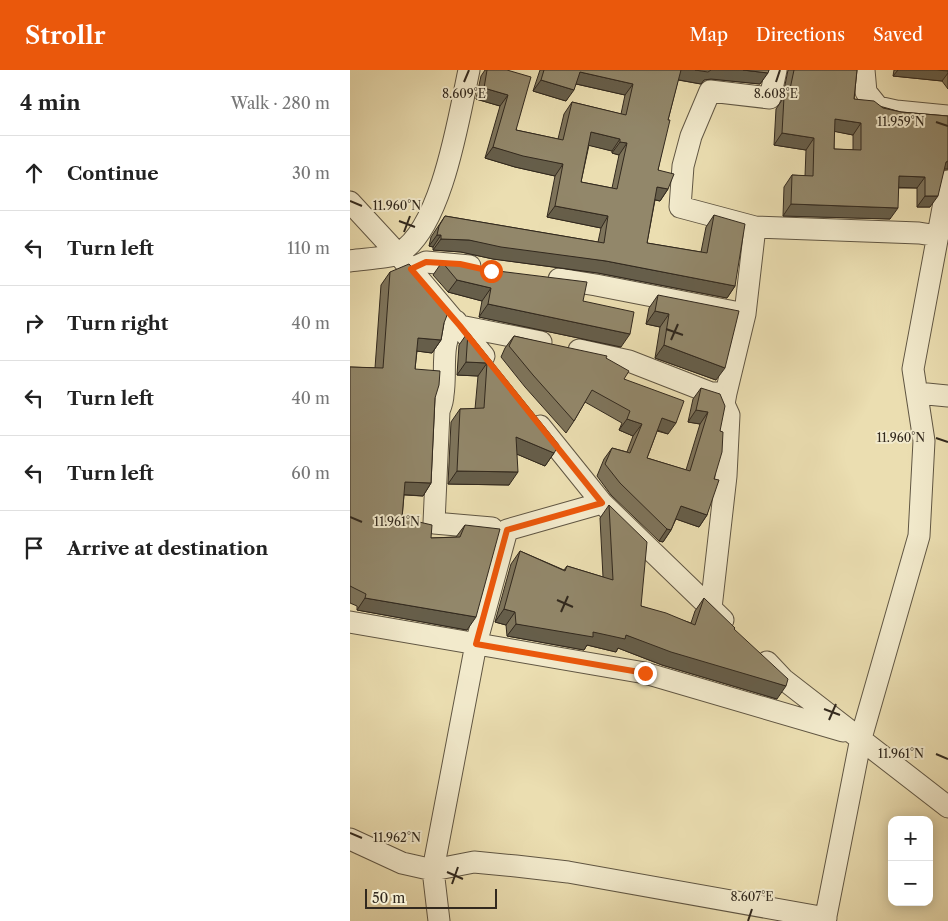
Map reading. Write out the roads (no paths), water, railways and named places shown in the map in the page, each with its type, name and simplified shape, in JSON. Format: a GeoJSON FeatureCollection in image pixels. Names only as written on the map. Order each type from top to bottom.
{"type":"FeatureCollection","features":[{"type":"Feature","properties":{"kind":"street"},"geometry":{"type":"LineString","coordinates":[[404,262],[414,240],[430,214],[452,152],[468,70]]}},
{"type":"Feature","properties":{"kind":"street"},"geometry":{"type":"LineString","coordinates":[[776,70],[770,98],[710,91],[691,136],[682,166],[680,207],[755,227],[919,233],[942,230]]}},
{"type":"Feature","properties":{"kind":"street"},"geometry":{"type":"LineString","coordinates":[[864,70],[866,92],[878,107],[896,112],[948,116]]}},
{"type":"Feature","properties":{"kind":"street"},"geometry":{"type":"LineString","coordinates":[[350,839],[402,862],[434,870],[474,862],[568,872],[826,919],[861,738],[919,536],[924,441],[913,369],[942,230],[948,181]]}},
{"type":"Feature","properties":{"kind":"street"},"geometry":{"type":"LineString","coordinates":[[350,202],[458,324],[497,372]]}},
{"type":"Feature","properties":{"kind":"street"},"geometry":{"type":"LineString","coordinates":[[711,608],[726,476],[729,415],[724,404],[744,314],[755,227]]}},
{"type":"Feature","properties":{"kind":"street"},"geometry":{"type":"LineString","coordinates":[[350,261],[460,264],[491,271]]}},
{"type":"Feature","properties":{"kind":"street"},"geometry":{"type":"LineString","coordinates":[[536,276],[596,285],[744,314]]}},
{"type":"Feature","properties":{"kind":"street"},"geometry":{"type":"LineString","coordinates":[[602,503],[507,530],[434,523],[440,411],[443,395],[446,340],[450,329],[458,324],[629,361],[711,393],[726,393]]}},
{"type":"Feature","properties":{"kind":"street"},"geometry":{"type":"LineString","coordinates":[[917,393],[948,396]]}},
{"type":"Feature","properties":{"kind":"street"},"geometry":{"type":"LineString","coordinates":[[528,410],[602,503],[784,678],[948,807]]}},
{"type":"Feature","properties":{"kind":"street"},"geometry":{"type":"LineString","coordinates":[[439,921],[434,870],[476,644],[507,530]]}},
{"type":"Feature","properties":{"kind":"street"},"geometry":{"type":"LineString","coordinates":[[350,622],[645,673],[832,727],[861,738]]}}]}
